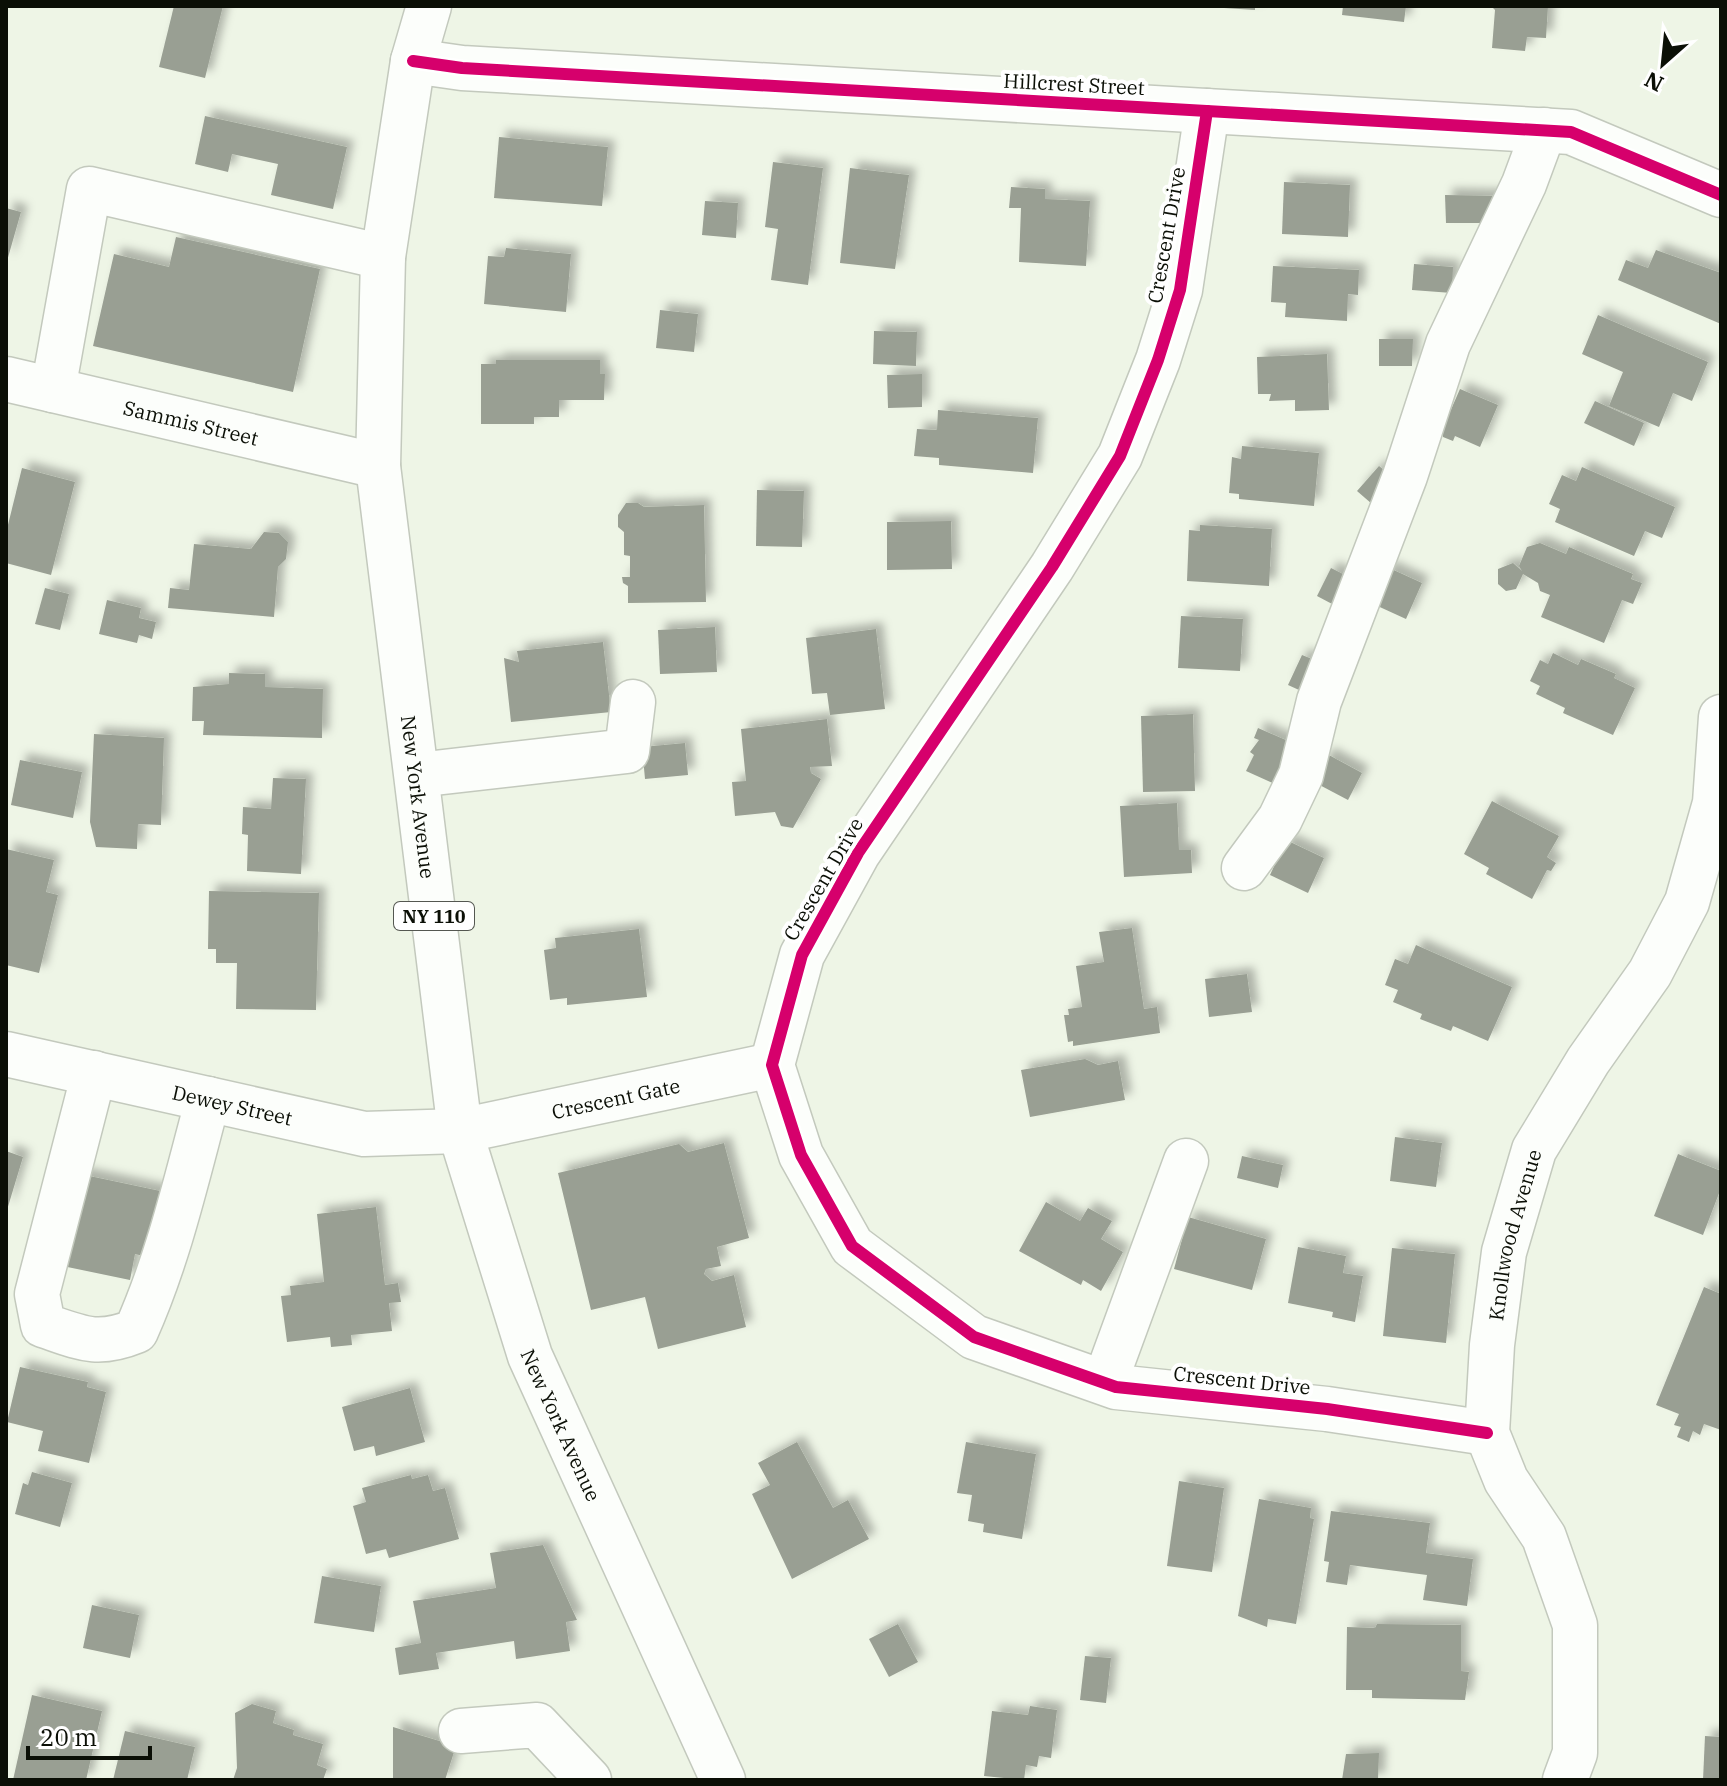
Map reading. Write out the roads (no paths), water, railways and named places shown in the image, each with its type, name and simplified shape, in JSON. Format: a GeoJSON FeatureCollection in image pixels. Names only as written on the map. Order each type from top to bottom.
{"type":"FeatureCollection","features":[{"type":"Feature","properties":{"kind":"street","name":"New York Avenue"},"geometry":{"type":"LineString","coordinates":[[429,6],[413,61],[383,257],[378,466],[460,1131],[530,1356],[716,1778]]}},
{"type":"Feature","properties":{"kind":"street","name":"Hillcrest Street"},"geometry":{"type":"LineString","coordinates":[[413,61],[462,68],[1571,132],[1721,195]]}},
{"type":"Feature","properties":{"kind":"street","name":"Crescent Drive"},"geometry":{"type":"LineString","coordinates":[[1207,111],[1180,290],[1158,360],[1120,456],[1052,567],[858,853],[802,955],[772,1065],[801,1155],[852,1246],[974,1337],[1116,1387],[1327,1409],[1487,1433]]}},
{"type":"Feature","properties":{"kind":"street"},"geometry":{"type":"LineString","coordinates":[[1244,868],[1280,819],[1301,775],[1319,701],[1405,476],[1448,344],[1524,184],[1544,130]]}},
{"type":"Feature","properties":{"kind":"street"},"geometry":{"type":"LineString","coordinates":[[53,390],[89,189],[383,257]]}},
{"type":"Feature","properties":{"kind":"street","name":"Sammis Street"},"geometry":{"type":"LineString","coordinates":[[6,379],[378,466]]}},
{"type":"Feature","properties":{"kind":"street"},"geometry":{"type":"LineString","coordinates":[[417,775],[627,751],[633,702]]}},
{"type":"Feature","properties":{"kind":"street","name":"Knollwood Avenue"},"geometry":{"type":"LineString","coordinates":[[1565,1780],[1575,1753],[1575,1625],[1544,1537],[1506,1480],[1487,1433],[1492,1345],[1504,1252],[1534,1150],[1588,1061],[1650,973],[1687,902],[1715,803],[1721,717]]}},
{"type":"Feature","properties":{"kind":"street","name":"Dewey Street"},"geometry":{"type":"LineString","coordinates":[[6,1054],[364,1134],[460,1131]]}},
{"type":"Feature","properties":{"kind":"street","name":"Crescent Gate"},"geometry":{"type":"LineString","coordinates":[[460,1131],[772,1065]]}},
{"type":"Feature","properties":{"kind":"street"},"geometry":{"type":"LineString","coordinates":[[94,1073],[37,1294],[43,1325],[77,1336],[109,1342],[136,1331],[153,1294],[208,1099]]}},
{"type":"Feature","properties":{"kind":"street"},"geometry":{"type":"LineString","coordinates":[[1105,1382],[1186,1161]]}},
{"type":"Feature","properties":{"kind":"street"},"geometry":{"type":"LineString","coordinates":[[461,1731],[537,1725],[589,1780]]}}]}
